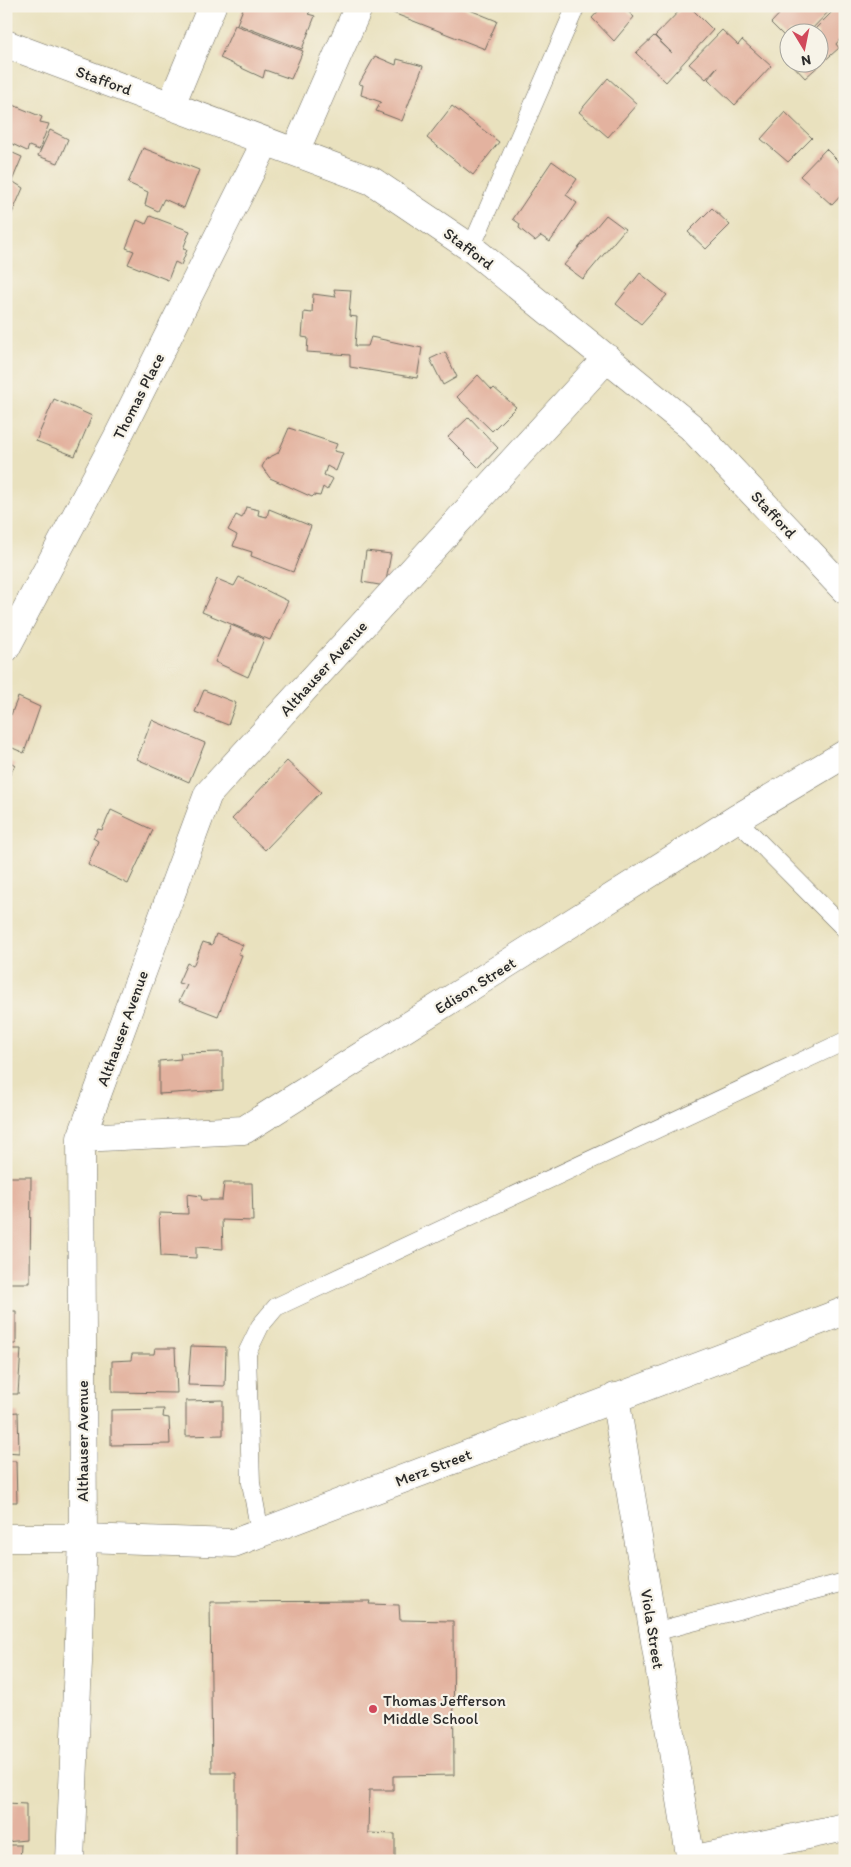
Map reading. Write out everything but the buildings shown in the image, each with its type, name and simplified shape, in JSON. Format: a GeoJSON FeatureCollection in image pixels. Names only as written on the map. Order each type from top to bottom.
{"type":"FeatureCollection","features":[{"type":"Feature","properties":{"kind":"street"},"geometry":{"type":"LineString","coordinates":[[171,105],[212,6]]}},
{"type":"Feature","properties":{"kind":"street"},"geometry":{"type":"LineString","coordinates":[[295,152],[359,6]]}},
{"type":"Feature","properties":{"kind":"street","name":"Stafford"},"geometry":{"type":"LineString","coordinates":[[6,44],[372,181],[471,248],[691,427],[845,590]]}},
{"type":"Feature","properties":{"kind":"street","name":"Thomas Place"},"geometry":{"type":"LineString","coordinates":[[6,648],[117,438],[266,141]]}},
{"type":"Feature","properties":{"kind":"street","name":"Althauser Avenue"},"geometry":{"type":"LineString","coordinates":[[70,1861],[83,1538],[81,1138],[208,794],[607,358]]}},
{"type":"Feature","properties":{"kind":"street","name":"Edison Street"},"geometry":{"type":"LineString","coordinates":[[81,1138],[244,1130],[736,819],[845,754]]}},
{"type":"Feature","properties":{"kind":"street","name":"Merz Street"},"geometry":{"type":"LineString","coordinates":[[6,1538],[83,1538],[234,1543],[845,1311]]}},
{"type":"Feature","properties":{"kind":"street","name":"Viola Street"},"geometry":{"type":"LineString","coordinates":[[615,1397],[689,1860]]}},
{"type":"Feature","properties":{"kind":"street"},"geometry":{"type":"LineString","coordinates":[[689,1860],[845,1827]]}},
{"type":"Feature","properties":{"kind":"lane"},"geometry":{"type":"LineString","coordinates":[[471,248],[576,6]]}},
{"type":"Feature","properties":{"kind":"lane"},"geometry":{"type":"LineString","coordinates":[[736,819],[845,929]]}},
{"type":"Feature","properties":{"kind":"lane"},"geometry":{"type":"LineString","coordinates":[[260,1533],[251,1483],[247,1353],[260,1326],[276,1307],[845,1041]]}},
{"type":"Feature","properties":{"kind":"lane"},"geometry":{"type":"LineString","coordinates":[[654,1632],[845,1582]]}},
{"type":"Feature","properties":{"kind":"place","name":"Thomas Jefferson Middle School"},"geometry":{"type":"Point","coordinates":[373,1709]}}]}
